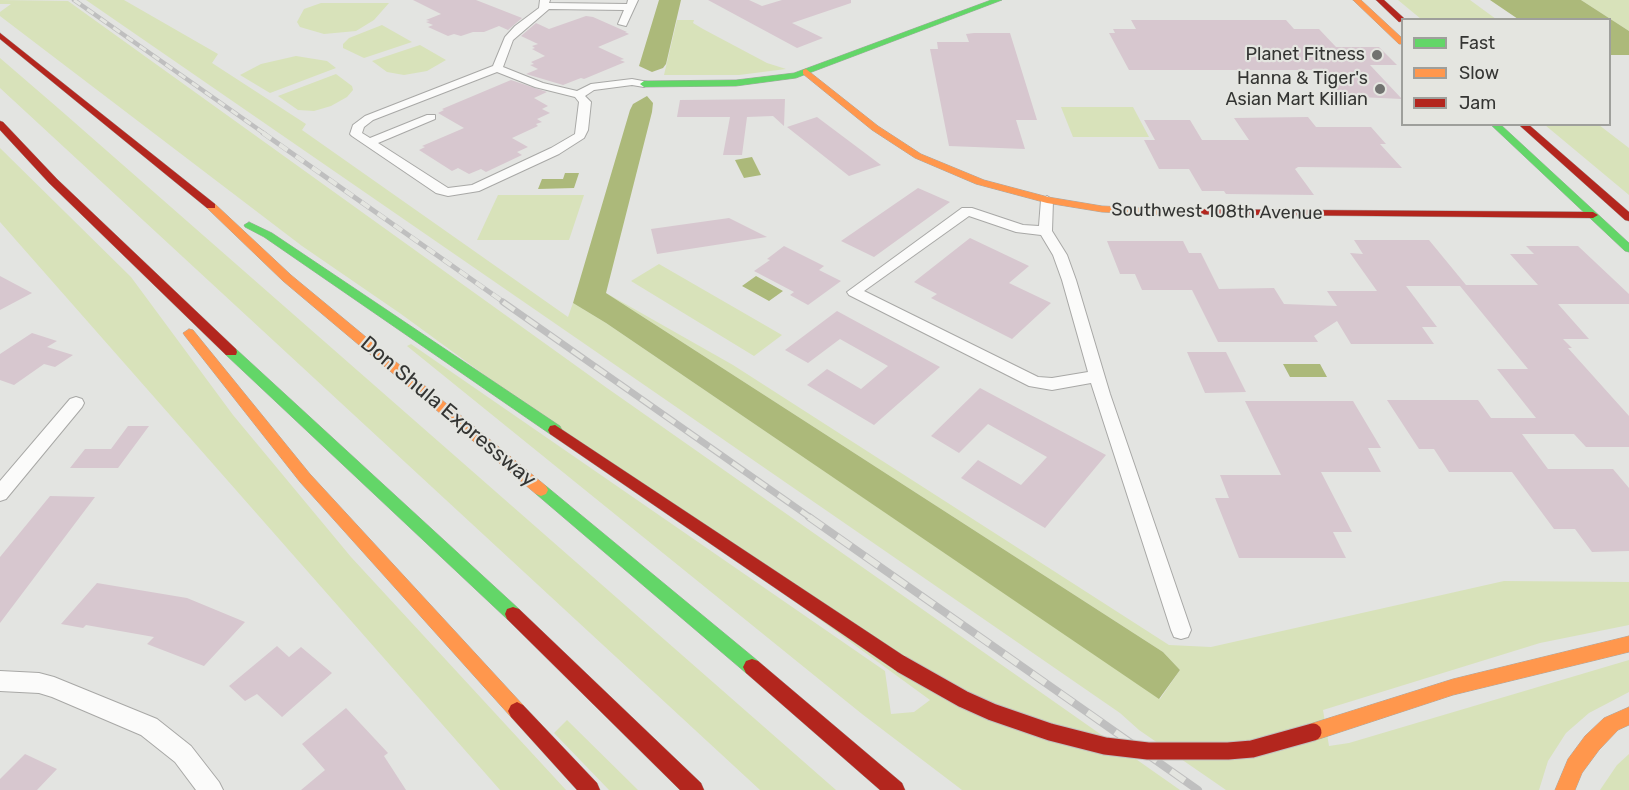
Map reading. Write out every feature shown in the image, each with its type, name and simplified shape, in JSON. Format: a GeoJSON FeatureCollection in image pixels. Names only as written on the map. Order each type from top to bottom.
{"type":"FeatureCollection","features":[{"type":"Feature","properties":{"kind":"main road"},"geometry":{"type":"LineString","coordinates":[[969,0],[984,6]]}},
{"type":"Feature","properties":{"kind":"main road"},"geometry":{"type":"LineString","coordinates":[[645,84],[754,82],[806,72],[998,0]]}},
{"type":"Feature","properties":{"kind":"main road"},"geometry":{"type":"LineString","coordinates":[[1357,0],[1401,41]]}},
{"type":"Feature","properties":{"kind":"main road"},"geometry":{"type":"LineString","coordinates":[[1380,0],[1401,19]]}},
{"type":"Feature","properties":{"kind":"main road","name":"Don Shula Expressway"},"geometry":{"type":"LineString","coordinates":[[0,35],[212,207],[287,278],[761,674],[895,790]]}},
{"type":"Feature","properties":{"kind":"main road","name":"Southwest 108th Avenue"},"geometry":{"type":"LineString","coordinates":[[806,72],[875,128],[918,156],[965,177],[1047,200],[1102,209],[1169,213],[1593,215]]}},
{"type":"Feature","properties":{"kind":"main road"},"geometry":{"type":"LineString","coordinates":[[0,124],[53,181],[161,287],[504,606],[694,790]]}},
{"type":"Feature","properties":{"kind":"main road"},"geometry":{"type":"LineString","coordinates":[[1496,126],[1629,249]]}},
{"type":"Feature","properties":{"kind":"main road"},"geometry":{"type":"LineString","coordinates":[[1524,126],[1629,218]]}},
{"type":"Feature","properties":{"kind":"main road"},"geometry":{"type":"LineString","coordinates":[[1607,199],[1629,201]]}},
{"type":"Feature","properties":{"kind":"main road"},"geometry":{"type":"LineString","coordinates":[[212,207],[268,235],[901,664],[963,699],[992,712],[1059,735],[1105,746],[1148,751],[1252,749],[1453,687],[1629,644]]}},
{"type":"Feature","properties":{"kind":"main road"},"geometry":{"type":"LineString","coordinates":[[161,287],[178,321],[305,478],[417,604],[590,790]]}},
{"type":"Feature","properties":{"kind":"main road"},"geometry":{"type":"LineString","coordinates":[[1565,790],[1575,766],[1592,743],[1611,724],[1629,716]]}},
{"type":"Feature","properties":{"kind":"street"},"geometry":{"type":"LineString","coordinates":[[497,68],[503,46],[510,35],[545,3],[631,4],[623,24]]}},
{"type":"Feature","properties":{"kind":"street"},"geometry":{"type":"LineString","coordinates":[[579,95],[585,102],[582,130],[576,139],[549,154],[467,190],[440,190],[356,134],[356,128],[365,120],[497,68],[539,85],[579,95],[592,96],[635,89],[645,84]]}},
{"type":"Feature","properties":{"kind":"street"},"geometry":{"type":"LineString","coordinates":[[368,143],[431,117]]}},
{"type":"Feature","properties":{"kind":"street"},"geometry":{"type":"LineString","coordinates":[[1047,200],[1045,231],[1060,255],[1069,280],[1096,376],[1181,630]]}},
{"type":"Feature","properties":{"kind":"street"},"geometry":{"type":"LineString","coordinates":[[1045,231],[1021,229],[967,211],[854,292],[1035,382],[1052,384],[1096,376]]}},
{"type":"Feature","properties":{"kind":"street"},"geometry":{"type":"LineString","coordinates":[[0,494],[76,403]]}},
{"type":"Feature","properties":{"kind":"street"},"geometry":{"type":"LineString","coordinates":[[0,681],[39,683],[54,687],[149,727],[183,754],[211,790]]}},
{"type":"Feature","properties":{"kind":"shaded area"},"geometry":{"type":"Polygon","coordinates":[[[0,0],[68,1],[607,388],[1180,790],[962,790],[862,714],[407,346],[411,344],[885,671],[891,714],[914,712],[930,700],[401,314],[302,246],[0,16],[0,12],[11,4],[0,4],[0,0]]]}},
{"type":"Feature","properties":{"kind":"shaded area"},"geometry":{"type":"Polygon","coordinates":[[[86,0],[124,0],[218,54],[212,63],[306,124],[302,130],[568,317],[573,303],[606,323],[1160,699],[1180,670],[1163,652],[606,293],[733,365],[1169,645],[1211,647],[1504,581],[1629,582],[1629,625],[1540,643],[1323,710],[1329,746],[1349,743],[1629,660],[1629,692],[1589,713],[1566,733],[1548,761],[1539,790],[1226,790],[1139,730],[1120,713],[86,0]]]}},
{"type":"Feature","properties":{"kind":"shaded area"},"geometry":{"type":"Polygon","coordinates":[[[659,0],[681,0],[666,64],[663,68],[652,72],[639,66],[659,0]]]}},
{"type":"Feature","properties":{"kind":"shaded area"},"geometry":{"type":"Polygon","coordinates":[[[1398,0],[1470,0],[1495,18],[1420,18],[1398,0]]]}},
{"type":"Feature","properties":{"kind":"shaded area"},"geometry":{"type":"Polygon","coordinates":[[[1490,0],[1581,0],[1609,18],[1517,18],[1490,0]]]}},
{"type":"Feature","properties":{"kind":"shaded area"},"geometry":{"type":"Polygon","coordinates":[[[1581,0],[1629,0],[1629,31],[1581,0]]]}},
{"type":"Feature","properties":{"kind":"shaded area"},"geometry":{"type":"Polygon","coordinates":[[[321,3],[389,3],[374,20],[356,31],[324,34],[300,27],[297,22],[304,9],[321,3]]]}},
{"type":"Feature","properties":{"kind":"shaded area"},"geometry":{"type":"Polygon","coordinates":[[[1611,19],[1629,31],[1629,55],[1611,55],[1611,19]]]}},
{"type":"Feature","properties":{"kind":"shaded area"},"geometry":{"type":"Polygon","coordinates":[[[677,20],[694,20],[693,23],[703,29],[767,63],[786,69],[739,75],[664,75],[677,20]]]}},
{"type":"Feature","properties":{"kind":"shaded area"},"geometry":{"type":"Polygon","coordinates":[[[382,25],[412,42],[364,58],[343,48],[343,44],[349,38],[382,25]]]}},
{"type":"Feature","properties":{"kind":"shaded area"},"geometry":{"type":"Polygon","coordinates":[[[420,45],[446,60],[427,71],[404,75],[387,72],[372,61],[420,45]]]}},
{"type":"Feature","properties":{"kind":"shaded area"},"geometry":{"type":"Polygon","coordinates":[[[296,56],[327,61],[336,68],[270,93],[240,75],[261,64],[296,56]]]}},
{"type":"Feature","properties":{"kind":"shaded area"},"geometry":{"type":"Polygon","coordinates":[[[0,58],[836,790],[760,790],[0,88],[0,58]]]}},
{"type":"Feature","properties":{"kind":"shaded area"},"geometry":{"type":"Polygon","coordinates":[[[336,74],[352,86],[353,90],[347,97],[331,106],[314,111],[298,110],[278,96],[336,74]]]}},
{"type":"Feature","properties":{"kind":"shaded area"},"geometry":{"type":"Polygon","coordinates":[[[647,96],[653,103],[652,112],[606,293],[1163,652],[1180,670],[1159,699],[606,323],[573,303],[630,110],[633,104],[647,96]]]}},
{"type":"Feature","properties":{"kind":"shaded area"},"geometry":{"type":"Polygon","coordinates":[[[1061,107],[1133,107],[1149,137],[1073,137],[1061,107]]]}},
{"type":"Feature","properties":{"kind":"shaded area"},"geometry":{"type":"Polygon","coordinates":[[[1546,126],[1600,126],[1629,148],[1629,195],[1546,126]]]}},
{"type":"Feature","properties":{"kind":"shaded area"},"geometry":{"type":"Polygon","coordinates":[[[0,148],[131,277],[233,415],[351,557],[566,790],[500,790],[0,222],[0,148]]]}},
{"type":"Feature","properties":{"kind":"shaded area"},"geometry":{"type":"Polygon","coordinates":[[[752,157],[761,175],[744,178],[735,160],[752,157]]]}},
{"type":"Feature","properties":{"kind":"shaded area"},"geometry":{"type":"Polygon","coordinates":[[[565,173],[579,173],[574,188],[538,189],[542,179],[563,179],[565,173]]]}},
{"type":"Feature","properties":{"kind":"shaded area"},"geometry":{"type":"Polygon","coordinates":[[[498,195],[584,195],[569,240],[477,240],[498,195]]]}},
{"type":"Feature","properties":{"kind":"shaded area"},"geometry":{"type":"Polygon","coordinates":[[[659,264],[782,335],[754,356],[631,281],[659,264]]]}},
{"type":"Feature","properties":{"kind":"shaded area"},"geometry":{"type":"Polygon","coordinates":[[[756,276],[783,291],[769,301],[742,286],[756,276]]]}},
{"type":"Feature","properties":{"kind":"shaded area"},"geometry":{"type":"Polygon","coordinates":[[[1283,364],[1320,364],[1327,377],[1290,377],[1283,364]]]}},
{"type":"Feature","properties":{"kind":"shaded area"},"geometry":{"type":"Polygon","coordinates":[[[567,720],[638,790],[609,790],[554,733],[567,720]]]}},
{"type":"Feature","properties":{"kind":"shaded area"},"geometry":{"type":"Polygon","coordinates":[[[1629,754],[1629,790],[1600,790],[1617,765],[1629,754]]]}},
{"type":"Feature","properties":{"kind":"building"},"geometry":{"type":"Polygon","coordinates":[[[413,0],[476,0],[522,18],[508,30],[499,26],[484,32],[448,36],[428,27],[433,25],[426,22],[441,14],[413,0]]]}},
{"type":"Feature","properties":{"kind":"building"},"geometry":{"type":"Polygon","coordinates":[[[708,0],[749,0],[762,6],[782,0],[851,0],[851,3],[792,23],[823,38],[797,48],[708,0]]]}},
{"type":"Feature","properties":{"kind":"building"},"geometry":{"type":"Polygon","coordinates":[[[586,16],[629,34],[598,47],[624,59],[620,60],[625,62],[563,85],[526,74],[538,69],[530,65],[534,64],[531,62],[545,56],[532,49],[535,48],[532,46],[538,44],[521,36],[536,23],[549,29],[586,16]]]}},
{"type":"Feature","properties":{"kind":"building"},"geometry":{"type":"Polygon","coordinates":[[[1131,20],[1286,20],[1294,29],[1319,29],[1336,47],[1379,47],[1397,65],[1370,65],[1401,99],[1338,96],[1314,70],[1129,70],[1109,33],[1115,33],[1113,29],[1136,29],[1131,20]]]}},
{"type":"Feature","properties":{"kind":"building"},"geometry":{"type":"Polygon","coordinates":[[[1010,33],[1037,120],[1016,120],[1025,149],[949,146],[930,49],[938,49],[937,42],[969,42],[966,34],[1010,33]]]}},
{"type":"Feature","properties":{"kind":"building"},"geometry":{"type":"Polygon","coordinates":[[[511,80],[547,92],[534,98],[548,106],[542,109],[550,113],[537,119],[542,122],[536,124],[538,126],[512,138],[528,147],[517,152],[522,155],[486,172],[481,169],[469,174],[458,168],[452,171],[419,150],[425,147],[422,146],[464,128],[438,113],[444,110],[442,109],[511,80]]]}},
{"type":"Feature","properties":{"kind":"building"},"geometry":{"type":"Polygon","coordinates":[[[785,99],[784,126],[773,116],[747,117],[742,155],[723,155],[730,117],[677,117],[680,100],[785,99]]]}},
{"type":"Feature","properties":{"kind":"building"},"geometry":{"type":"Polygon","coordinates":[[[817,117],[881,165],[849,176],[787,127],[817,117]]]}},
{"type":"Feature","properties":{"kind":"building"},"geometry":{"type":"Polygon","coordinates":[[[1308,117],[1316,127],[1371,127],[1386,144],[1380,144],[1402,168],[1298,167],[1295,169],[1314,195],[1226,194],[1224,191],[1202,191],[1189,169],[1159,169],[1144,140],[1155,140],[1144,120],[1190,120],[1202,140],[1249,140],[1234,118],[1308,117]]]}},
{"type":"Feature","properties":{"kind":"building"},"geometry":{"type":"Polygon","coordinates":[[[918,188],[950,202],[874,257],[841,241],[918,188]]]}},
{"type":"Feature","properties":{"kind":"building"},"geometry":{"type":"Polygon","coordinates":[[[729,218],[767,237],[657,254],[651,229],[729,218]]]}},
{"type":"Feature","properties":{"kind":"building"},"geometry":{"type":"Polygon","coordinates":[[[970,238],[1029,266],[1009,283],[1051,303],[1012,339],[931,298],[937,294],[914,282],[970,238]]]}},
{"type":"Feature","properties":{"kind":"building"},"geometry":{"type":"Polygon","coordinates":[[[1354,240],[1429,240],[1466,285],[1538,285],[1510,254],[1534,254],[1526,246],[1578,246],[1629,294],[1629,304],[1558,304],[1589,339],[1563,339],[1572,348],[1568,348],[1629,416],[1629,447],[1586,447],[1574,434],[1522,434],[1548,469],[1613,469],[1629,488],[1629,551],[1592,552],[1575,529],[1554,529],[1512,472],[1449,472],[1434,449],[1419,449],[1387,400],[1478,400],[1491,418],[1536,418],[1497,369],[1528,369],[1460,286],[1406,286],[1437,327],[1422,327],[1434,344],[1351,344],[1337,321],[1314,336],[1318,342],[1218,342],[1192,290],[1142,290],[1135,274],[1120,274],[1107,241],[1183,241],[1189,253],[1201,253],[1219,289],[1274,288],[1284,304],[1337,306],[1327,291],[1377,291],[1350,253],[1363,254],[1354,240]]]}},
{"type":"Feature","properties":{"kind":"building"},"geometry":{"type":"Polygon","coordinates":[[[784,246],[824,266],[819,270],[841,281],[808,305],[790,295],[794,292],[754,271],[784,246]]]}},
{"type":"Feature","properties":{"kind":"building"},"geometry":{"type":"Polygon","coordinates":[[[0,276],[32,293],[0,310],[0,276]]]}},
{"type":"Feature","properties":{"kind":"building"},"geometry":{"type":"Polygon","coordinates":[[[837,311],[940,367],[874,425],[807,385],[827,369],[861,389],[888,366],[840,339],[808,363],[785,350],[837,311]]]}},
{"type":"Feature","properties":{"kind":"building"},"geometry":{"type":"Polygon","coordinates":[[[32,333],[57,341],[47,347],[73,355],[55,367],[44,364],[14,385],[0,380],[0,354],[32,333]]]}},
{"type":"Feature","properties":{"kind":"building"},"geometry":{"type":"Polygon","coordinates":[[[1187,352],[1226,352],[1246,392],[1205,393],[1187,352]]]}},
{"type":"Feature","properties":{"kind":"building"},"geometry":{"type":"Polygon","coordinates":[[[980,388],[1106,455],[1045,528],[961,478],[978,460],[1021,485],[1047,457],[988,424],[959,453],[931,436],[980,388]]]}},
{"type":"Feature","properties":{"kind":"building"},"geometry":{"type":"Polygon","coordinates":[[[1245,401],[1353,401],[1381,448],[1368,448],[1381,472],[1321,472],[1352,532],[1333,532],[1346,558],[1239,558],[1215,498],[1229,498],[1220,475],[1281,475],[1245,401]]]}},
{"type":"Feature","properties":{"kind":"building"},"geometry":{"type":"Polygon","coordinates":[[[128,426],[149,426],[118,468],[70,468],[85,449],[111,449],[128,426]]]}},
{"type":"Feature","properties":{"kind":"building"},"geometry":{"type":"Polygon","coordinates":[[[50,496],[95,497],[0,623],[0,557],[50,496]]]}},
{"type":"Feature","properties":{"kind":"building"},"geometry":{"type":"Polygon","coordinates":[[[97,583],[187,598],[245,622],[204,666],[147,644],[154,637],[86,625],[83,628],[61,624],[97,583]]]}},
{"type":"Feature","properties":{"kind":"building"},"geometry":{"type":"Polygon","coordinates":[[[277,646],[289,657],[301,647],[332,673],[282,717],[257,694],[245,701],[229,686],[277,646]]]}},
{"type":"Feature","properties":{"kind":"building"},"geometry":{"type":"Polygon","coordinates":[[[346,708],[388,753],[384,756],[406,790],[301,790],[325,770],[302,744],[346,708]]]}},
{"type":"Feature","properties":{"kind":"building"},"geometry":{"type":"Polygon","coordinates":[[[25,754],[57,769],[37,790],[0,790],[0,779],[25,754]]]}},
{"type":"Feature","properties":{"kind":"railway"},"geometry":{"type":"LineString","coordinates":[[74,0],[265,134]]}},
{"type":"Feature","properties":{"kind":"railway"},"geometry":{"type":"LineString","coordinates":[[263,133],[505,303]]}},
{"type":"Feature","properties":{"kind":"railway"},"geometry":{"type":"LineString","coordinates":[[503,302],[811,518]]}},
{"type":"Feature","properties":{"kind":"railway"},"geometry":{"type":"LineString","coordinates":[[809,517],[1198,790]]}},
{"type":"Feature","properties":{"kind":"traffic: fast"},"geometry":{"type":"LineString","coordinates":[[644,84],[736,83],[796,75],[998,0]]}},
{"type":"Feature","properties":{"kind":"traffic: fast"},"geometry":{"type":"LineString","coordinates":[[1496,126],[1629,249]]}},
{"type":"Feature","properties":{"kind":"traffic: fast"},"geometry":{"type":"LineString","coordinates":[[249,225],[268,235],[555,430]]}},
{"type":"Feature","properties":{"kind":"traffic: fast"},"geometry":{"type":"LineString","coordinates":[[231,352],[513,614]]}},
{"type":"Feature","properties":{"kind":"traffic: fast"},"geometry":{"type":"LineString","coordinates":[[541,490],[752,667]]}},
{"type":"Feature","properties":{"kind":"traffic: slow"},"geometry":{"type":"LineString","coordinates":[[1357,0],[1401,41]]}},
{"type":"Feature","properties":{"kind":"traffic: slow"},"geometry":{"type":"LineString","coordinates":[[806,72],[875,128],[918,156],[980,182],[1047,200],[1102,209],[1165,212]]}},
{"type":"Feature","properties":{"kind":"traffic: slow"},"geometry":{"type":"LineString","coordinates":[[211,206],[287,278],[541,490]]}},
{"type":"Feature","properties":{"kind":"traffic: slow"},"geometry":{"type":"LineString","coordinates":[[189,333],[305,478],[517,711]]}},
{"type":"Feature","properties":{"kind":"traffic: slow"},"geometry":{"type":"LineString","coordinates":[[1313,732],[1453,687],[1629,644]]}},
{"type":"Feature","properties":{"kind":"traffic: slow"},"geometry":{"type":"LineString","coordinates":[[1565,790],[1575,766],[1592,743],[1611,724],[1629,716]]}},
{"type":"Feature","properties":{"kind":"traffic: jam"},"geometry":{"type":"LineString","coordinates":[[1380,0],[1401,19]]}},
{"type":"Feature","properties":{"kind":"traffic: jam"},"geometry":{"type":"LineString","coordinates":[[0,35],[211,206]]}},
{"type":"Feature","properties":{"kind":"traffic: jam"},"geometry":{"type":"LineString","coordinates":[[0,124],[53,181],[231,352]]}},
{"type":"Feature","properties":{"kind":"traffic: jam"},"geometry":{"type":"LineString","coordinates":[[1524,126],[1629,218]]}},
{"type":"Feature","properties":{"kind":"traffic: jam"},"geometry":{"type":"LineString","coordinates":[[1165,212],[1593,215]]}},
{"type":"Feature","properties":{"kind":"traffic: jam"},"geometry":{"type":"LineString","coordinates":[[555,430],[901,664]]}},
{"type":"Feature","properties":{"kind":"traffic: jam"},"geometry":{"type":"LineString","coordinates":[[513,614],[694,790]]}},
{"type":"Feature","properties":{"kind":"traffic: jam"},"geometry":{"type":"LineString","coordinates":[[901,664],[963,699],[992,712],[1050,732],[1105,746],[1148,751],[1228,751],[1252,749],[1313,732]]}},
{"type":"Feature","properties":{"kind":"traffic: jam"},"geometry":{"type":"LineString","coordinates":[[752,667],[895,790]]}},
{"type":"Feature","properties":{"kind":"traffic: jam"},"geometry":{"type":"LineString","coordinates":[[517,711],[590,790]]}},
{"type":"Feature","properties":{"kind":"place","name":"Planet Fitness"},"geometry":{"type":"Point","coordinates":[1377,55]}},
{"type":"Feature","properties":{"kind":"place","name":"Hanna & Tiger's Asian Mart Killian"},"geometry":{"type":"Point","coordinates":[1380,89]}}]}
